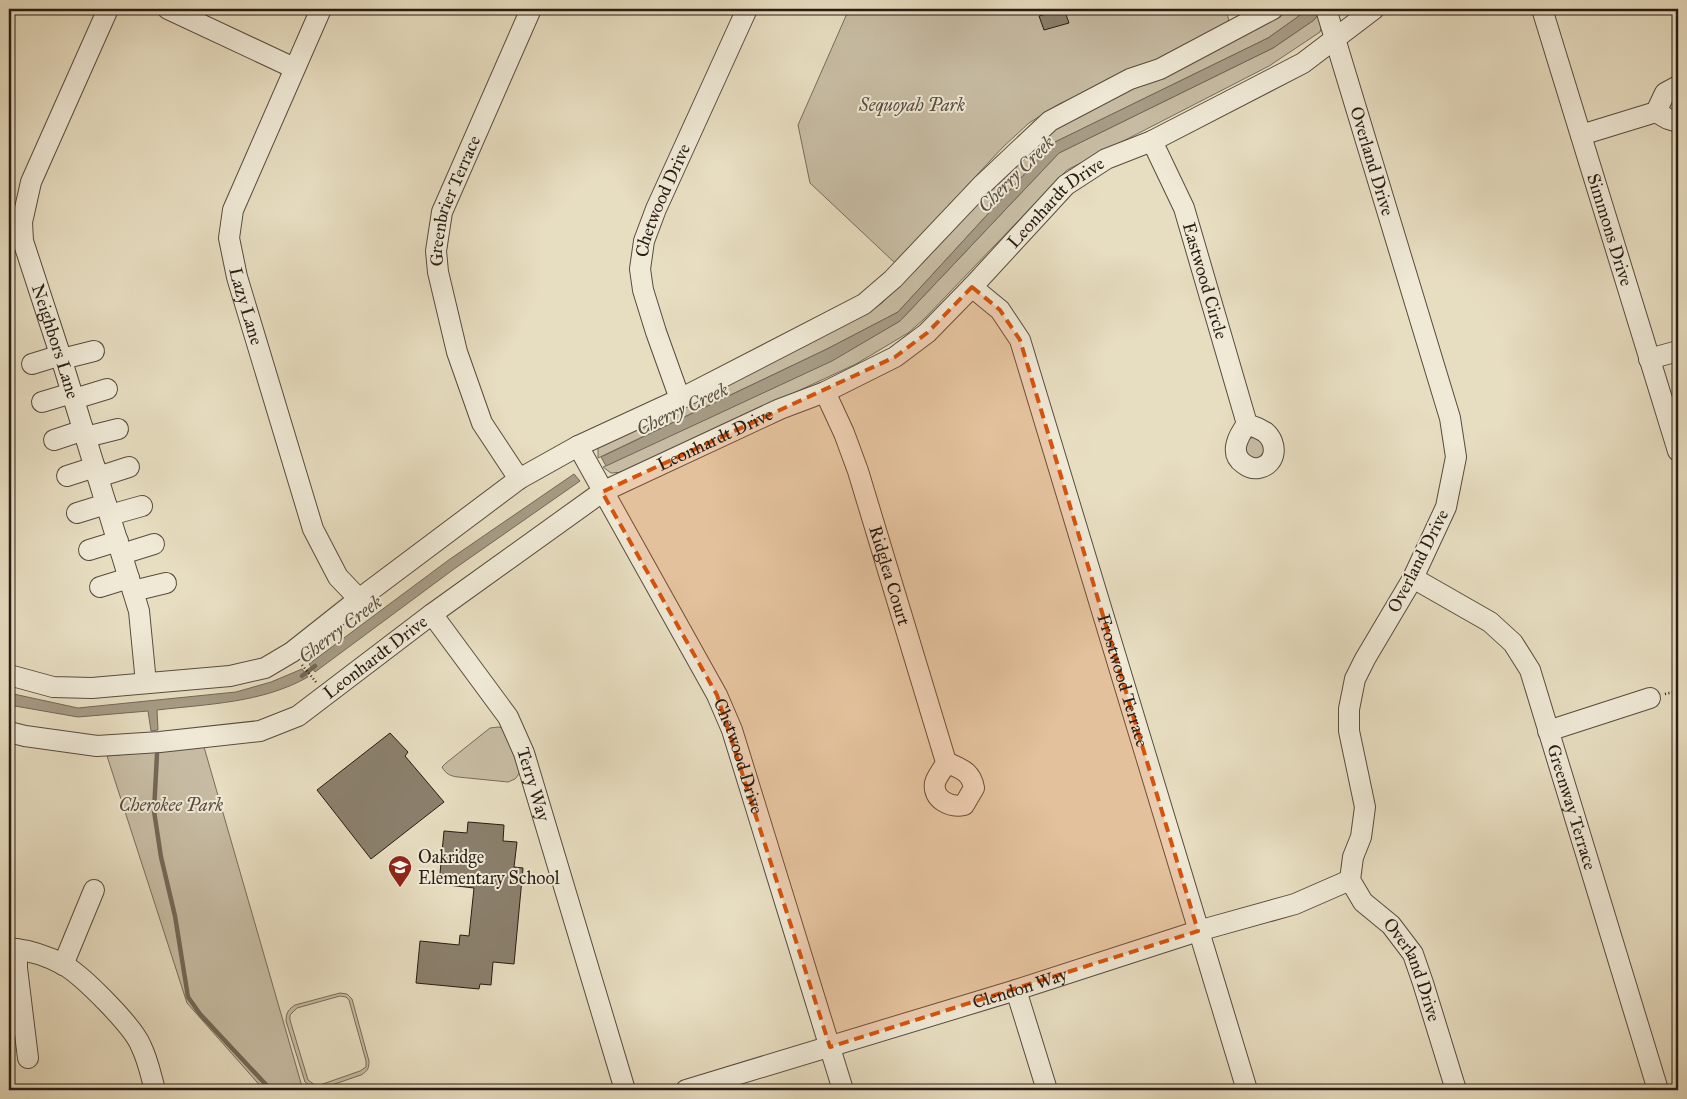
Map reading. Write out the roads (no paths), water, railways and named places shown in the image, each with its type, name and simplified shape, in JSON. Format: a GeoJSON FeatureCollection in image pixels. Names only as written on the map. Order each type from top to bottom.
{"type":"FeatureCollection","features":[{"type":"Feature","properties":{"kind":"street","name":"Neighbors Lane"},"geometry":{"type":"LineString","coordinates":[[108,9],[31,182],[22,222],[23,241],[61,357],[139,611],[146,683]]}},
{"type":"Feature","properties":{"kind":"street"},"geometry":{"type":"LineString","coordinates":[[168,9],[294,68]]}},
{"type":"Feature","properties":{"kind":"street","name":"Lazy Lane"},"geometry":{"type":"LineString","coordinates":[[321,9],[233,210],[229,238],[237,277],[313,529],[338,577],[359,599]]}},
{"type":"Feature","properties":{"kind":"street","name":"Greenbrier Terrace"},"geometry":{"type":"LineString","coordinates":[[519,479],[482,422],[457,352],[438,272],[436,251],[442,212],[531,9]]}},
{"type":"Feature","properties":{"kind":"street","name":"Chetwood Drive"},"geometry":{"type":"LineString","coordinates":[[680,399],[643,290],[640,269],[644,241],[656,209],[746,9]]}},
{"type":"Feature","properties":{"kind":"street","name":"Leonhardt Drive"},"geometry":{"type":"LineString","coordinates":[[9,732],[97,746],[260,731],[298,716],[432,614],[590,469],[680,399],[864,304],[893,279],[983,184],[1050,121],[1130,79],[1160,69],[1274,9]]}},
{"type":"Feature","properties":{"kind":"street","name":"Leonhardt Drive"},"geometry":{"type":"LineString","coordinates":[[9,675],[53,687],[92,688],[230,676],[265,668],[292,652],[359,599],[519,479],[590,469],[780,410],[825,392],[895,356],[927,332],[972,287],[1066,185],[1106,159],[1152,141],[1303,63],[1374,9]]}},
{"type":"Feature","properties":{"kind":"street","name":"Simmons Drive"},"geometry":{"type":"LineString","coordinates":[[1542,9],[1678,451]]}},
{"type":"Feature","properties":{"kind":"street","name":"Overland Drive"},"geometry":{"type":"LineString","coordinates":[[1327,11],[1450,418],[1456,457],[1446,506],[1413,578],[1355,679],[1350,702],[1349,731],[1365,807],[1361,837],[1354,857],[1350,880],[1363,902],[1391,925],[1413,954],[1456,1090]]}},
{"type":"Feature","properties":{"kind":"street"},"geometry":{"type":"LineString","coordinates":[[1656,112],[1665,93],[1678,86]]}},
{"type":"Feature","properties":{"kind":"street"},"geometry":{"type":"LineString","coordinates":[[1581,135],[1656,112],[1678,122]]}},
{"type":"Feature","properties":{"kind":"street","name":"Eastwood Circle"},"geometry":{"type":"LineString","coordinates":[[1152,141],[1184,208],[1248,424]]}},
{"type":"Feature","properties":{"kind":"street","name":"Frostwood Terrace"},"geometry":{"type":"LineString","coordinates":[[972,287],[1000,310],[1020,340],[1247,1090]]}},
{"type":"Feature","properties":{"kind":"street"},"geometry":{"type":"LineString","coordinates":[[32,364],[94,350]]}},
{"type":"Feature","properties":{"kind":"street"},"geometry":{"type":"LineString","coordinates":[[1649,359],[1678,351]]}},
{"type":"Feature","properties":{"kind":"street"},"geometry":{"type":"LineString","coordinates":[[42,402],[107,389]]}},
{"type":"Feature","properties":{"kind":"street","name":"Ridglea Court"},"geometry":{"type":"LineString","coordinates":[[825,392],[844,433],[858,471],[946,762]]}},
{"type":"Feature","properties":{"kind":"street"},"geometry":{"type":"LineString","coordinates":[[54,440],[118,429]]}},
{"type":"Feature","properties":{"kind":"street"},"geometry":{"type":"LineString","coordinates":[[68,476],[129,467]]}},
{"type":"Feature","properties":{"kind":"street","name":"Chetwood Drive"},"geometry":{"type":"LineString","coordinates":[[590,469],[718,695],[732,730],[843,1090]]}},
{"type":"Feature","properties":{"kind":"street"},"geometry":{"type":"LineString","coordinates":[[77,513],[142,506]]}},
{"type":"Feature","properties":{"kind":"street"},"geometry":{"type":"LineString","coordinates":[[89,550],[154,544]]}},
{"type":"Feature","properties":{"kind":"street","name":"Greenway Terrace"},"geometry":{"type":"LineString","coordinates":[[1413,578],[1490,622],[1513,643],[1530,670],[1658,1090]]}},
{"type":"Feature","properties":{"kind":"street"},"geometry":{"type":"LineString","coordinates":[[100,587],[166,583]]}},
{"type":"Feature","properties":{"kind":"street","name":"Terry Way"},"geometry":{"type":"LineString","coordinates":[[432,614],[508,717],[524,752],[624,1090]]}},
{"type":"Feature","properties":{"kind":"street"},"geometry":{"type":"LineString","coordinates":[[1548,731],[1650,698]]}},
{"type":"Feature","properties":{"kind":"street","name":"Clendon Way"},"geometry":{"type":"LineString","coordinates":[[686,1090],[1016,990],[1198,930],[1295,904],[1350,880]]}},
{"type":"Feature","properties":{"kind":"street"},"geometry":{"type":"LineString","coordinates":[[63,965],[94,890]]}},
{"type":"Feature","properties":{"kind":"street"},"geometry":{"type":"LineString","coordinates":[[28,1058],[13,948],[42,956],[63,965],[74,972],[110,1006],[141,1044],[155,1090]]}},
{"type":"Feature","properties":{"kind":"street"},"geometry":{"type":"LineString","coordinates":[[1016,990],[1046,1090]]}},
{"type":"Feature","properties":{"kind":"waterway","name":"Cherry Creek"},"geometry":{"type":"LineString","coordinates":[[302,676],[315,666]]}},
{"type":"Feature","properties":{"kind":"waterway"},"geometry":{"type":"LineString","coordinates":[[157,754],[154,811],[161,857],[175,916],[188,997],[200,1014],[271,1090]]}},
{"type":"Feature","properties":{"kind":"place","name":"Oakridge Elementary School"},"geometry":{"type":"Point","coordinates":[400,888]}},
{"type":"Feature","properties":{"kind":"park label","name":"Sequoyah Park"},"geometry":{"type":"Point","coordinates":[912,105]}},
{"type":"Feature","properties":{"kind":"park label","name":"Cherokee Park"},"geometry":{"type":"Point","coordinates":[171,805]}}]}
